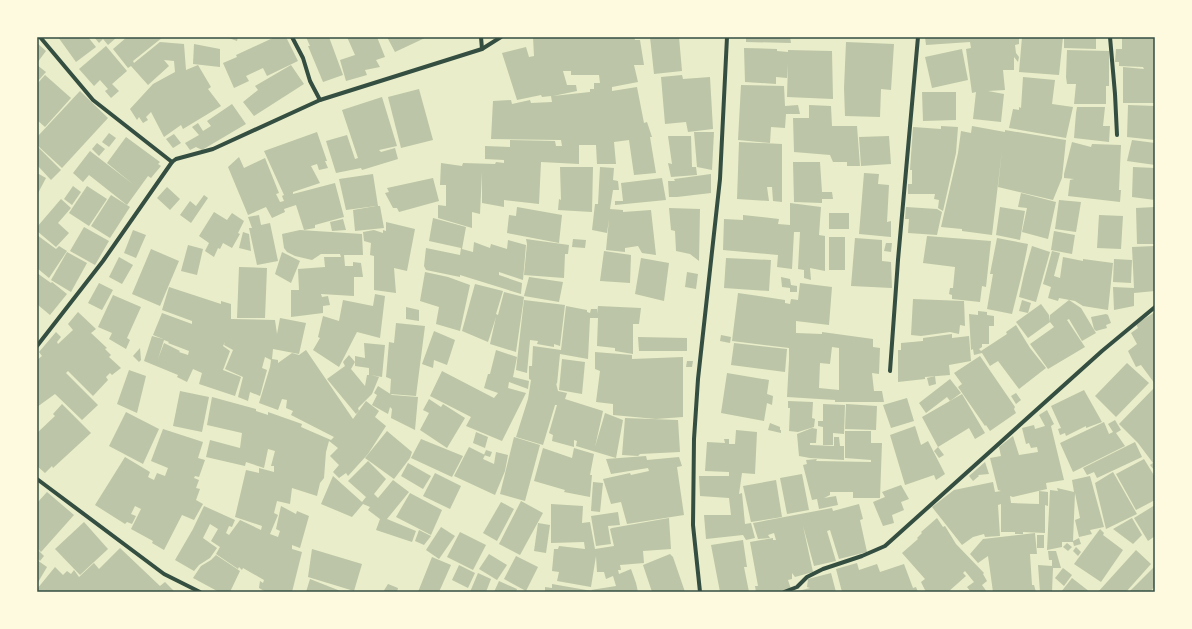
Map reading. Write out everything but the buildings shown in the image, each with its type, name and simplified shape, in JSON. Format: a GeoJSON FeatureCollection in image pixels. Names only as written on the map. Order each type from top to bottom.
{"type":"FeatureCollection","features":[{"type":"Feature","properties":{"kind":"street"},"geometry":{"type":"LineString","coordinates":[[40,37],[93,100],[172,162]]}},
{"type":"Feature","properties":{"kind":"street"},"geometry":{"type":"LineString","coordinates":[[292,37],[303,58],[310,82],[320,100]]}},
{"type":"Feature","properties":{"kind":"street"},"geometry":{"type":"LineString","coordinates":[[482,37],[482,49]]}},
{"type":"Feature","properties":{"kind":"street"},"geometry":{"type":"LineString","coordinates":[[37,346],[103,261],[176,158],[213,149],[320,100],[482,49],[501,37]]}},
{"type":"Feature","properties":{"kind":"street"},"geometry":{"type":"LineString","coordinates":[[700,592],[693,525],[694,439],[700,356],[720,179],[727,37]]}},
{"type":"Feature","properties":{"kind":"street"},"geometry":{"type":"LineString","coordinates":[[890,371],[898,260],[918,37]]}},
{"type":"Feature","properties":{"kind":"street"},"geometry":{"type":"LineString","coordinates":[[1110,37],[1117,135]]}},
{"type":"Feature","properties":{"kind":"street"},"geometry":{"type":"LineString","coordinates":[[784,592],[793,589],[807,577],[823,568],[862,556],[885,546],[1102,351],[1155,308]]}},
{"type":"Feature","properties":{"kind":"street"},"geometry":{"type":"LineString","coordinates":[[37,479],[164,574],[200,592]]}}]}
